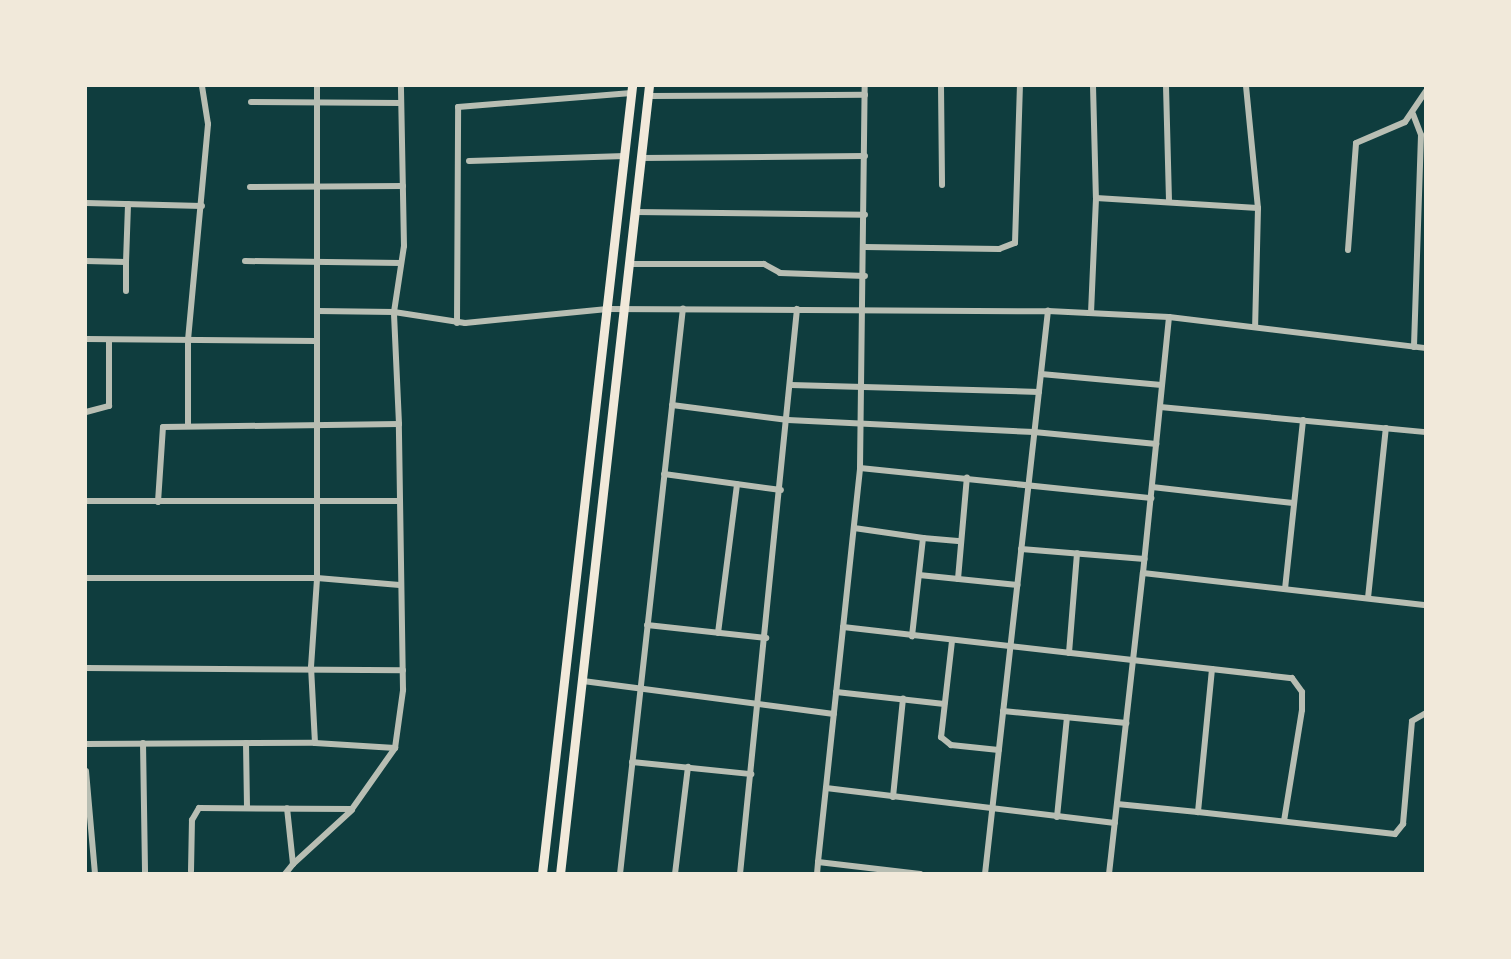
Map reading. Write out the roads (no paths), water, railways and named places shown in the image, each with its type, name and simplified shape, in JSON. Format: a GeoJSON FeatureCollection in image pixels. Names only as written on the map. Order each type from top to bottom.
{"type":"FeatureCollection","features":[{"type":"Feature","properties":{"kind":"main road"},"geometry":{"type":"LineString","coordinates":[[560,873],[649,86]]}},
{"type":"Feature","properties":{"kind":"main road"},"geometry":{"type":"LineString","coordinates":[[542,873],[631,89]]}},
{"type":"Feature","properties":{"kind":"street"},"geometry":{"type":"LineString","coordinates":[[188,426],[188,340],[208,119],[202,86]]}},
{"type":"Feature","properties":{"kind":"street"},"geometry":{"type":"LineString","coordinates":[[315,743],[311,667],[317,578],[317,86]]}},
{"type":"Feature","properties":{"kind":"street"},"geometry":{"type":"LineString","coordinates":[[285,873],[352,809],[395,748],[403,670],[399,424],[394,312],[401,263],[403,186],[401,86]]}},
{"type":"Feature","properties":{"kind":"street"},"geometry":{"type":"LineString","coordinates":[[817,873],[865,425],[865,86]]}},
{"type":"Feature","properties":{"kind":"street"},"geometry":{"type":"LineString","coordinates":[[941,86],[942,185]]}},
{"type":"Feature","properties":{"kind":"street"},"geometry":{"type":"LineString","coordinates":[[865,247],[999,249],[1015,243],[1020,86]]}},
{"type":"Feature","properties":{"kind":"street"},"geometry":{"type":"LineString","coordinates":[[1091,313],[1095,198],[1093,86]]}},
{"type":"Feature","properties":{"kind":"street"},"geometry":{"type":"LineString","coordinates":[[1166,86],[1169,202]]}},
{"type":"Feature","properties":{"kind":"street"},"geometry":{"type":"LineString","coordinates":[[1246,86],[1258,208],[1256,327]]}},
{"type":"Feature","properties":{"kind":"street"},"geometry":{"type":"LineString","coordinates":[[457,323],[458,107],[631,89]]}},
{"type":"Feature","properties":{"kind":"street"},"geometry":{"type":"LineString","coordinates":[[1348,250],[1356,143],[1413,114],[1425,91]]}},
{"type":"Feature","properties":{"kind":"street"},"geometry":{"type":"LineString","coordinates":[[648,96],[865,95]]}},
{"type":"Feature","properties":{"kind":"street"},"geometry":{"type":"LineString","coordinates":[[251,102],[401,103]]}},
{"type":"Feature","properties":{"kind":"street"},"geometry":{"type":"LineString","coordinates":[[1413,114],[1421,135],[1414,347]]}},
{"type":"Feature","properties":{"kind":"street"},"geometry":{"type":"LineString","coordinates":[[469,160],[624,156]]}},
{"type":"Feature","properties":{"kind":"street"},"geometry":{"type":"LineString","coordinates":[[641,158],[865,156]]}},
{"type":"Feature","properties":{"kind":"street"},"geometry":{"type":"LineString","coordinates":[[250,187],[403,186]]}},
{"type":"Feature","properties":{"kind":"street"},"geometry":{"type":"LineString","coordinates":[[1095,198],[1258,208]]}},
{"type":"Feature","properties":{"kind":"street"},"geometry":{"type":"LineString","coordinates":[[86,203],[201,206]]}},
{"type":"Feature","properties":{"kind":"street"},"geometry":{"type":"LineString","coordinates":[[126,291],[128,204]]}},
{"type":"Feature","properties":{"kind":"street"},"geometry":{"type":"LineString","coordinates":[[635,212],[865,215]]}},
{"type":"Feature","properties":{"kind":"street"},"geometry":{"type":"LineString","coordinates":[[86,261],[126,262]]}},
{"type":"Feature","properties":{"kind":"street"},"geometry":{"type":"LineString","coordinates":[[245,261],[316,264],[401,263]]}},
{"type":"Feature","properties":{"kind":"street"},"geometry":{"type":"LineString","coordinates":[[629,264],[764,264],[780,273],[865,276]]}},
{"type":"Feature","properties":{"kind":"street"},"geometry":{"type":"LineString","coordinates":[[620,873],[683,308]]}},
{"type":"Feature","properties":{"kind":"street"},"geometry":{"type":"LineString","coordinates":[[318,311],[394,312],[457,323],[607,309],[1048,311],[1169,317],[1425,348]]}},
{"type":"Feature","properties":{"kind":"street"},"geometry":{"type":"LineString","coordinates":[[740,873],[782,490],[797,309]]}},
{"type":"Feature","properties":{"kind":"street"},"geometry":{"type":"LineString","coordinates":[[985,873],[1048,311]]}},
{"type":"Feature","properties":{"kind":"street"},"geometry":{"type":"LineString","coordinates":[[1109,873],[1145,559],[1169,317]]}},
{"type":"Feature","properties":{"kind":"street"},"geometry":{"type":"LineString","coordinates":[[86,339],[316,341]]}},
{"type":"Feature","properties":{"kind":"street"},"geometry":{"type":"LineString","coordinates":[[86,412],[108,406],[109,340]]}},
{"type":"Feature","properties":{"kind":"street"},"geometry":{"type":"LineString","coordinates":[[1041,374],[1162,385]]}},
{"type":"Feature","properties":{"kind":"street"},"geometry":{"type":"LineString","coordinates":[[791,385],[865,384],[1039,392]]}},
{"type":"Feature","properties":{"kind":"street"},"geometry":{"type":"LineString","coordinates":[[672,405],[788,420],[1034,432],[1156,444]]}},
{"type":"Feature","properties":{"kind":"street"},"geometry":{"type":"LineString","coordinates":[[1160,406],[1425,432]]}},
{"type":"Feature","properties":{"kind":"street"},"geometry":{"type":"LineString","coordinates":[[1285,589],[1303,420]]}},
{"type":"Feature","properties":{"kind":"street"},"geometry":{"type":"LineString","coordinates":[[158,502],[159,431],[188,426],[399,424]]}},
{"type":"Feature","properties":{"kind":"street"},"geometry":{"type":"LineString","coordinates":[[1368,598],[1386,428]]}},
{"type":"Feature","properties":{"kind":"street"},"geometry":{"type":"LineString","coordinates":[[860,468],[1029,483],[1151,498]]}},
{"type":"Feature","properties":{"kind":"street"},"geometry":{"type":"LineString","coordinates":[[664,474],[782,490]]}},
{"type":"Feature","properties":{"kind":"street"},"geometry":{"type":"LineString","coordinates":[[958,579],[968,477]]}},
{"type":"Feature","properties":{"kind":"street"},"geometry":{"type":"LineString","coordinates":[[718,633],[737,484]]}},
{"type":"Feature","properties":{"kind":"street"},"geometry":{"type":"LineString","coordinates":[[1152,487],[1293,503]]}},
{"type":"Feature","properties":{"kind":"street"},"geometry":{"type":"LineString","coordinates":[[86,501],[317,503],[399,501]]}},
{"type":"Feature","properties":{"kind":"street"},"geometry":{"type":"LineString","coordinates":[[854,528],[962,541]]}},
{"type":"Feature","properties":{"kind":"street"},"geometry":{"type":"LineString","coordinates":[[912,636],[923,538]]}},
{"type":"Feature","properties":{"kind":"street"},"geometry":{"type":"LineString","coordinates":[[1022,549],[1145,559]]}},
{"type":"Feature","properties":{"kind":"street"},"geometry":{"type":"LineString","coordinates":[[1069,654],[1077,553]]}},
{"type":"Feature","properties":{"kind":"street"},"geometry":{"type":"LineString","coordinates":[[1143,573],[1425,605]]}},
{"type":"Feature","properties":{"kind":"street"},"geometry":{"type":"LineString","coordinates":[[919,575],[1017,585]]}},
{"type":"Feature","properties":{"kind":"street"},"geometry":{"type":"LineString","coordinates":[[86,578],[317,578],[400,585]]}},
{"type":"Feature","properties":{"kind":"street"},"geometry":{"type":"LineString","coordinates":[[647,625],[766,638]]}},
{"type":"Feature","properties":{"kind":"street"},"geometry":{"type":"LineString","coordinates":[[843,627],[1011,648],[1282,676],[1300,685],[1302,710],[1284,820]]}},
{"type":"Feature","properties":{"kind":"street"},"geometry":{"type":"LineString","coordinates":[[952,641],[941,732],[945,742],[999,750]]}},
{"type":"Feature","properties":{"kind":"street"},"geometry":{"type":"LineString","coordinates":[[86,668],[311,667],[403,670]]}},
{"type":"Feature","properties":{"kind":"street"},"geometry":{"type":"LineString","coordinates":[[1198,812],[1212,669]]}},
{"type":"Feature","properties":{"kind":"street"},"geometry":{"type":"LineString","coordinates":[[583,681],[834,714]]}},
{"type":"Feature","properties":{"kind":"street"},"geometry":{"type":"LineString","coordinates":[[836,692],[944,704]]}},
{"type":"Feature","properties":{"kind":"street"},"geometry":{"type":"LineString","coordinates":[[893,797],[903,699]]}},
{"type":"Feature","properties":{"kind":"street"},"geometry":{"type":"LineString","coordinates":[[1003,711],[1126,723]]}},
{"type":"Feature","properties":{"kind":"street"},"geometry":{"type":"LineString","coordinates":[[1117,804],[1399,832],[1412,721],[1425,713]]}},
{"type":"Feature","properties":{"kind":"street"},"geometry":{"type":"LineString","coordinates":[[1057,817],[1067,717]]}},
{"type":"Feature","properties":{"kind":"street"},"geometry":{"type":"LineString","coordinates":[[142,743],[145,873]]}},
{"type":"Feature","properties":{"kind":"street"},"geometry":{"type":"LineString","coordinates":[[246,743],[247,808]]}},
{"type":"Feature","properties":{"kind":"street"},"geometry":{"type":"LineString","coordinates":[[86,744],[315,743],[395,748]]}},
{"type":"Feature","properties":{"kind":"street"},"geometry":{"type":"LineString","coordinates":[[632,762],[751,774]]}},
{"type":"Feature","properties":{"kind":"street"},"geometry":{"type":"LineString","coordinates":[[675,873],[688,768]]}},
{"type":"Feature","properties":{"kind":"street"},"geometry":{"type":"LineString","coordinates":[[86,771],[88,823],[95,873]]}},
{"type":"Feature","properties":{"kind":"street"},"geometry":{"type":"LineString","coordinates":[[826,788],[1115,823]]}},
{"type":"Feature","properties":{"kind":"street"},"geometry":{"type":"LineString","coordinates":[[191,871],[194,813],[206,807],[352,809]]}},
{"type":"Feature","properties":{"kind":"street"},"geometry":{"type":"LineString","coordinates":[[287,808],[292,864]]}},
{"type":"Feature","properties":{"kind":"street"},"geometry":{"type":"LineString","coordinates":[[818,862],[920,873]]}}]}
